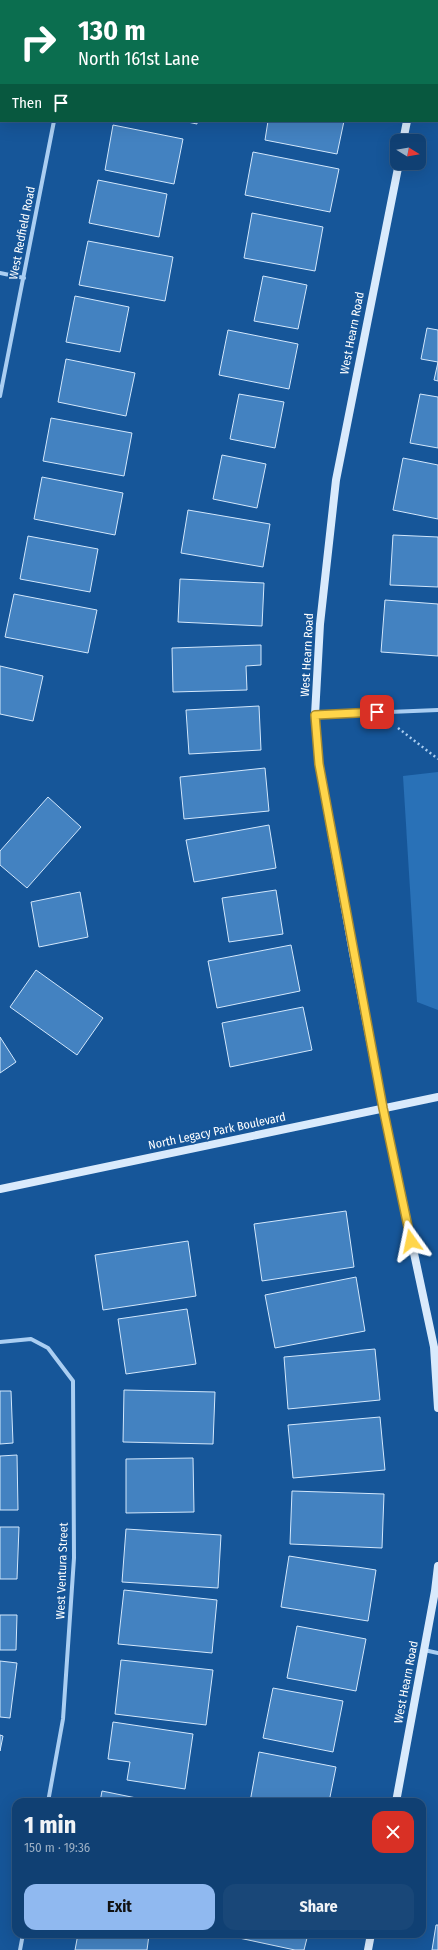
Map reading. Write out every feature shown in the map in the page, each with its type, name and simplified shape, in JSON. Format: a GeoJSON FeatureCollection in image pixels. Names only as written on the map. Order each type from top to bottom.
{"type":"FeatureCollection","features":[{"type":"Feature","properties":{"kind":"street","name":"West Redfield Road"},"geometry":{"type":"LineString","coordinates":[[0,396],[54,122]]}},
{"type":"Feature","properties":{"kind":"street"},"geometry":{"type":"LineString","coordinates":[[404,134],[407,122]]}},
{"type":"Feature","properties":{"kind":"street","name":"West Hearn Road"},"geometry":{"type":"LineString","coordinates":[[398,170],[336,480],[320,624],[315,715],[319,764],[383,1108],[434,1348],[438,1408]]}},
{"type":"Feature","properties":{"kind":"street"},"geometry":{"type":"LineString","coordinates":[[0,273],[24,278]]}},
{"type":"Feature","properties":{"kind":"street"},"geometry":{"type":"LineString","coordinates":[[315,715],[438,710]]}},
{"type":"Feature","properties":{"kind":"street","name":"North Legacy Park Boulevard"},"geometry":{"type":"LineString","coordinates":[[0,1189],[438,1097]]}},
{"type":"Feature","properties":{"kind":"street","name":"West Ventura Street"},"geometry":{"type":"LineString","coordinates":[[0,1342],[31,1339],[48,1348],[73,1382],[74,1558],[63,1719],[49,1798]]}},
{"type":"Feature","properties":{"kind":"street","name":"West Hearn Road"},"geometry":{"type":"LineString","coordinates":[[397,1798],[438,1566]]}},
{"type":"Feature","properties":{"kind":"street"},"geometry":{"type":"LineString","coordinates":[[424,1650],[438,1653]]}},
{"type":"Feature","properties":{"kind":"street"},"geometry":{"type":"LineString","coordinates":[[20,1950],[22,1938]]}},
{"type":"Feature","properties":{"kind":"street"},"geometry":{"type":"LineString","coordinates":[[368,1950],[370,1938]]}},
{"type":"Feature","properties":{"kind":"path"},"geometry":{"type":"LineString","coordinates":[[377,712],[438,759]]}},
{"type":"Feature","properties":{"kind":"shaded area"},"geometry":{"type":"Polygon","coordinates":[[[438,772],[438,1010],[417,1002],[403,776],[438,772]]]}},
{"type":"Feature","properties":{"kind":"building"},"geometry":{"type":"Polygon","coordinates":[[[268,122],[344,122],[337,154],[265,140],[268,122]]]}},
{"type":"Feature","properties":{"kind":"building"},"geometry":{"type":"Polygon","coordinates":[[[113,125],[183,139],[174,184],[105,170],[113,125]]]}},
{"type":"Feature","properties":{"kind":"building"},"geometry":{"type":"Polygon","coordinates":[[[253,152],[339,169],[330,212],[245,195],[253,152]]]}},
{"type":"Feature","properties":{"kind":"building"},"geometry":{"type":"Polygon","coordinates":[[[98,180],[167,194],[159,237],[89,223],[98,180]]]}},
{"type":"Feature","properties":{"kind":"building"},"geometry":{"type":"Polygon","coordinates":[[[252,213],[323,227],[315,271],[244,258],[252,213]]]}},
{"type":"Feature","properties":{"kind":"building"},"geometry":{"type":"Polygon","coordinates":[[[88,241],[173,257],[165,301],[79,285],[88,241]]]}},
{"type":"Feature","properties":{"kind":"building"},"geometry":{"type":"Polygon","coordinates":[[[263,276],[307,285],[298,329],[254,321],[263,276]]]}},
{"type":"Feature","properties":{"kind":"building"},"geometry":{"type":"Polygon","coordinates":[[[75,296],[129,307],[120,352],[66,342],[75,296]]]}},
{"type":"Feature","properties":{"kind":"building"},"geometry":{"type":"Polygon","coordinates":[[[427,328],[438,330],[438,362],[421,359],[427,328]]]}},
{"type":"Feature","properties":{"kind":"building"},"geometry":{"type":"Polygon","coordinates":[[[228,330],[298,344],[289,389],[219,375],[228,330]]]}},
{"type":"Feature","properties":{"kind":"building"},"geometry":{"type":"Polygon","coordinates":[[[66,359],[135,373],[126,416],[58,402],[66,359]]]}},
{"type":"Feature","properties":{"kind":"building"},"geometry":{"type":"Polygon","coordinates":[[[438,362],[438,381],[434,380],[438,362]]]}},
{"type":"Feature","properties":{"kind":"building"},"geometry":{"type":"Polygon","coordinates":[[[239,394],[284,402],[275,448],[230,439],[239,394]]]}},
{"type":"Feature","properties":{"kind":"building"},"geometry":{"type":"Polygon","coordinates":[[[420,394],[438,397],[438,448],[410,443],[420,394]]]}},
{"type":"Feature","properties":{"kind":"building"},"geometry":{"type":"Polygon","coordinates":[[[51,418],[132,433],[124,476],[43,461],[51,418]]]}},
{"type":"Feature","properties":{"kind":"building"},"geometry":{"type":"Polygon","coordinates":[[[222,455],[266,464],[257,508],[213,499],[222,455]]]}},
{"type":"Feature","properties":{"kind":"building"},"geometry":{"type":"Polygon","coordinates":[[[403,458],[438,465],[438,519],[393,510],[403,458]]]}},
{"type":"Feature","properties":{"kind":"building"},"geometry":{"type":"Polygon","coordinates":[[[42,477],[123,493],[115,535],[34,519],[42,477]]]}},
{"type":"Feature","properties":{"kind":"building"},"geometry":{"type":"Polygon","coordinates":[[[188,510],[270,524],[263,567],[181,553],[188,510]]]}},
{"type":"Feature","properties":{"kind":"building"},"geometry":{"type":"Polygon","coordinates":[[[393,535],[438,537],[438,587],[390,585],[393,535]]]}},
{"type":"Feature","properties":{"kind":"building"},"geometry":{"type":"Polygon","coordinates":[[[28,536],[98,549],[90,592],[20,579],[28,536]]]}},
{"type":"Feature","properties":{"kind":"building"},"geometry":{"type":"Polygon","coordinates":[[[180,579],[264,583],[262,626],[178,622],[180,579]]]}},
{"type":"Feature","properties":{"kind":"building"},"geometry":{"type":"Polygon","coordinates":[[[14,594],[97,610],[88,653],[5,637],[14,594]]]}},
{"type":"Feature","properties":{"kind":"building"},"geometry":{"type":"Polygon","coordinates":[[[385,600],[438,604],[438,656],[381,652],[385,600]]]}},
{"type":"Feature","properties":{"kind":"building"},"geometry":{"type":"Polygon","coordinates":[[[261,645],[261,665],[246,666],[247,690],[173,692],[172,648],[261,645]]]}},
{"type":"Feature","properties":{"kind":"building"},"geometry":{"type":"Polygon","coordinates":[[[0,666],[43,676],[33,721],[0,714],[0,666]]]}},
{"type":"Feature","properties":{"kind":"building"},"geometry":{"type":"Polygon","coordinates":[[[259,706],[261,750],[189,754],[186,710],[259,706]]]}},
{"type":"Feature","properties":{"kind":"building"},"geometry":{"type":"Polygon","coordinates":[[[265,768],[269,811],[184,819],[180,777],[265,768]]]}},
{"type":"Feature","properties":{"kind":"building"},"geometry":{"type":"Polygon","coordinates":[[[48,797],[81,827],[27,888],[0,865],[0,851],[48,797]]]}},
{"type":"Feature","properties":{"kind":"building"},"geometry":{"type":"Polygon","coordinates":[[[269,825],[276,868],[194,882],[186,840],[269,825]]]}},
{"type":"Feature","properties":{"kind":"building"},"geometry":{"type":"Polygon","coordinates":[[[276,890],[283,934],[229,942],[222,898],[276,890]]]}},
{"type":"Feature","properties":{"kind":"building"},"geometry":{"type":"Polygon","coordinates":[[[80,892],[88,937],[39,947],[31,902],[80,892]]]}},
{"type":"Feature","properties":{"kind":"building"},"geometry":{"type":"Polygon","coordinates":[[[291,945],[300,991],[217,1008],[208,961],[291,945]]]}},
{"type":"Feature","properties":{"kind":"building"},"geometry":{"type":"Polygon","coordinates":[[[36,970],[103,1018],[77,1055],[10,1007],[36,970]]]}},
{"type":"Feature","properties":{"kind":"building"},"geometry":{"type":"Polygon","coordinates":[[[303,1007],[312,1050],[230,1067],[222,1023],[303,1007]]]}},
{"type":"Feature","properties":{"kind":"building"},"geometry":{"type":"Polygon","coordinates":[[[0,1037],[16,1062],[0,1073],[0,1037]]]}},
{"type":"Feature","properties":{"kind":"building"},"geometry":{"type":"Polygon","coordinates":[[[346,1211],[354,1267],[262,1281],[254,1224],[346,1211]]]}},
{"type":"Feature","properties":{"kind":"building"},"geometry":{"type":"Polygon","coordinates":[[[188,1241],[196,1296],[103,1310],[95,1255],[188,1241]]]}},
{"type":"Feature","properties":{"kind":"building"},"geometry":{"type":"Polygon","coordinates":[[[356,1277],[365,1331],[275,1348],[265,1295],[356,1277]]]}},
{"type":"Feature","properties":{"kind":"building"},"geometry":{"type":"Polygon","coordinates":[[[187,1309],[196,1364],[126,1374],[118,1319],[187,1309]]]}},
{"type":"Feature","properties":{"kind":"building"},"geometry":{"type":"Polygon","coordinates":[[[375,1349],[380,1400],[288,1409],[284,1357],[375,1349]]]}},
{"type":"Feature","properties":{"kind":"building"},"geometry":{"type":"Polygon","coordinates":[[[124,1390],[215,1392],[213,1444],[123,1442],[124,1390]]]}},
{"type":"Feature","properties":{"kind":"building"},"geometry":{"type":"Polygon","coordinates":[[[0,1391],[11,1391],[13,1443],[0,1444],[0,1391]]]}},
{"type":"Feature","properties":{"kind":"building"},"geometry":{"type":"Polygon","coordinates":[[[380,1417],[385,1470],[293,1478],[288,1425],[380,1417]]]}},
{"type":"Feature","properties":{"kind":"building"},"geometry":{"type":"Polygon","coordinates":[[[17,1455],[18,1510],[0,1510],[0,1456],[17,1455]]]}},
{"type":"Feature","properties":{"kind":"building"},"geometry":{"type":"Polygon","coordinates":[[[193,1458],[194,1512],[126,1513],[126,1459],[193,1458]]]}},
{"type":"Feature","properties":{"kind":"building"},"geometry":{"type":"Polygon","coordinates":[[[292,1491],[384,1494],[382,1548],[290,1544],[292,1491]]]}},
{"type":"Feature","properties":{"kind":"building"},"geometry":{"type":"Polygon","coordinates":[[[0,1527],[19,1527],[17,1579],[0,1579],[0,1527]]]}},
{"type":"Feature","properties":{"kind":"building"},"geometry":{"type":"Polygon","coordinates":[[[126,1529],[221,1535],[218,1588],[122,1582],[126,1529]]]}},
{"type":"Feature","properties":{"kind":"building"},"geometry":{"type":"Polygon","coordinates":[[[289,1556],[376,1570],[368,1621],[281,1607],[289,1556]]]}},
{"type":"Feature","properties":{"kind":"building"},"geometry":{"type":"Polygon","coordinates":[[[124,1590],[217,1600],[212,1653],[118,1644],[124,1590]]]}},
{"type":"Feature","properties":{"kind":"building"},"geometry":{"type":"Polygon","coordinates":[[[0,1615],[17,1615],[16,1650],[0,1650],[0,1615]]]}},
{"type":"Feature","properties":{"kind":"building"},"geometry":{"type":"Polygon","coordinates":[[[297,1626],[366,1639],[356,1691],[287,1678],[297,1626]]]}},
{"type":"Feature","properties":{"kind":"building"},"geometry":{"type":"Polygon","coordinates":[[[121,1660],[213,1670],[206,1725],[115,1714],[121,1660]]]}},
{"type":"Feature","properties":{"kind":"building"},"geometry":{"type":"Polygon","coordinates":[[[0,1661],[17,1663],[10,1718],[0,1717],[0,1661]]]}},
{"type":"Feature","properties":{"kind":"building"},"geometry":{"type":"Polygon","coordinates":[[[273,1688],[343,1701],[333,1752],[263,1738],[273,1688]]]}},
{"type":"Feature","properties":{"kind":"building"},"geometry":{"type":"Polygon","coordinates":[[[113,1722],[193,1734],[185,1789],[127,1780],[130,1762],[108,1759],[113,1722]]]}},
{"type":"Feature","properties":{"kind":"building"},"geometry":{"type":"Polygon","coordinates":[[[0,1735],[3,1736],[0,1751],[0,1735]]]}},
{"type":"Feature","properties":{"kind":"building"},"geometry":{"type":"Polygon","coordinates":[[[259,1752],[336,1767],[330,1798],[251,1798],[259,1752]]]}},
{"type":"Feature","properties":{"kind":"building"},"geometry":{"type":"Polygon","coordinates":[[[102,1791],[136,1798],[101,1798],[102,1791]]]}},
{"type":"Feature","properties":{"kind":"building"},"geometry":{"type":"Polygon","coordinates":[[[436,1925],[438,1925],[438,1950],[432,1950],[436,1925]]]}},
{"type":"Feature","properties":{"kind":"building"},"geometry":{"type":"Polygon","coordinates":[[[77,1938],[149,1938],[147,1950],[75,1950],[77,1938]]]}},
{"type":"Feature","properties":{"kind":"building"},"geometry":{"type":"Polygon","coordinates":[[[239,1938],[307,1938],[304,1950],[295,1950],[239,1938]]]}},
{"type":"Feature","properties":{"kind":"route"},"geometry":{"type":"LineString","coordinates":[[377,712],[315,715],[319,764],[353,953],[411,1241]]}}]}
